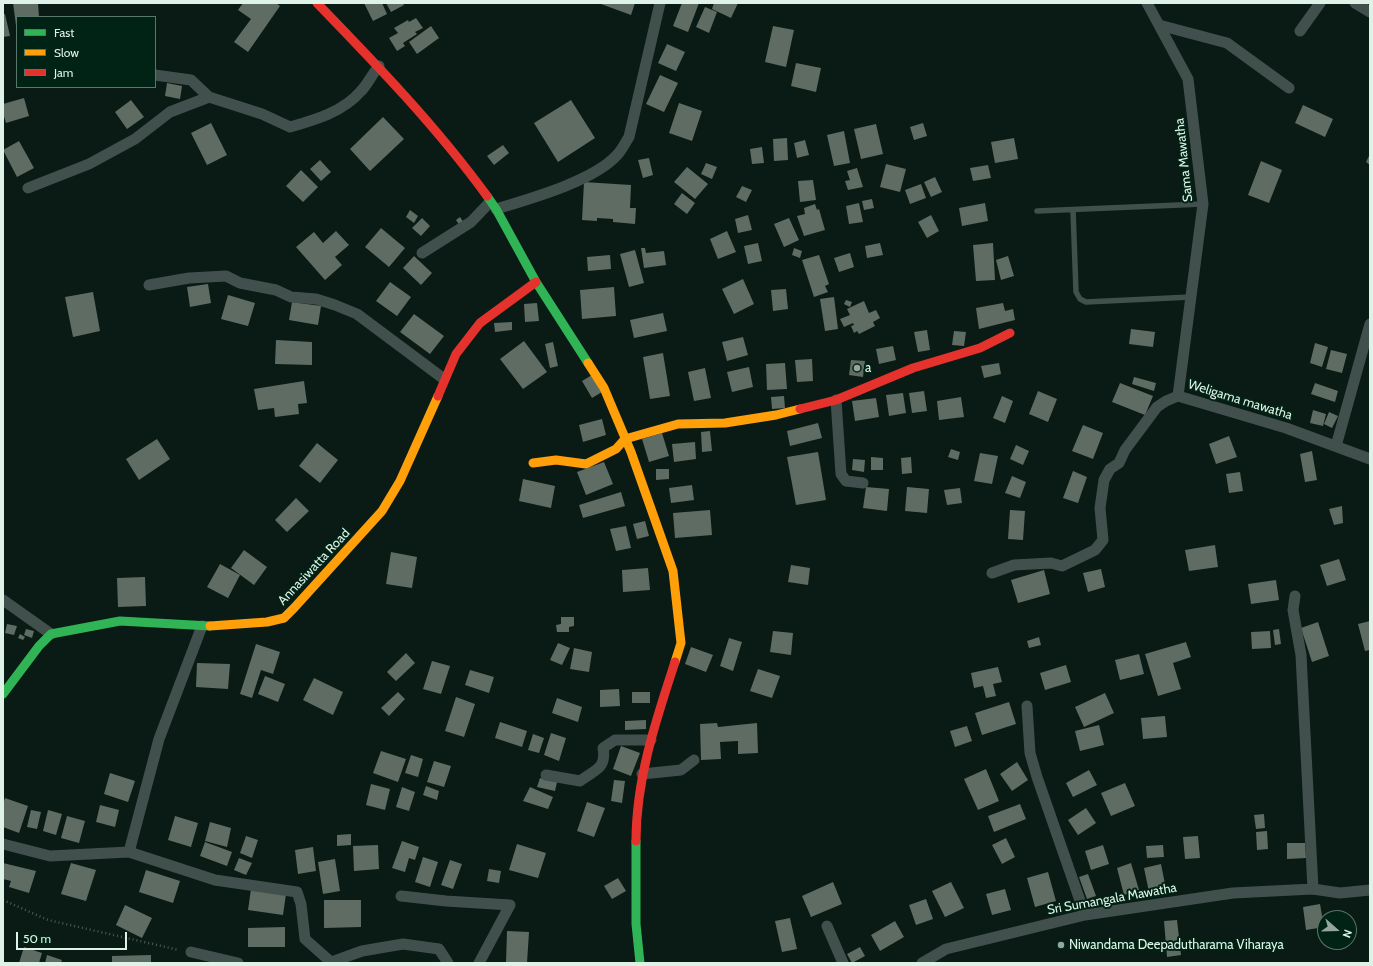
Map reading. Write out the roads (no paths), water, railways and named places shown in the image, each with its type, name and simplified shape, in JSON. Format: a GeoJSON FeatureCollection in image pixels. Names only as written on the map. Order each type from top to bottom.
{"type":"FeatureCollection","features":[{"type":"Feature","properties":{"kind":"street"},"geometry":{"type":"LineString","coordinates":[[318,3],[379,66],[456,154],[493,205],[536,282],[604,388],[625,439],[673,571],[681,643],[642,774],[636,827],[636,924],[640,963]]}},
{"type":"Feature","properties":{"kind":"street"},"geometry":{"type":"LineString","coordinates":[[422,253],[470,222],[493,205],[575,181],[602,168],[617,155],[629,137],[660,3]]}},
{"type":"Feature","properties":{"kind":"street","name":"Sama Mawatha"},"geometry":{"type":"LineString","coordinates":[[1147,3],[1188,79],[1203,204],[1178,396]]}},
{"type":"Feature","properties":{"kind":"street"},"geometry":{"type":"LineString","coordinates":[[1300,31],[1320,3]]}},
{"type":"Feature","properties":{"kind":"street"},"geometry":{"type":"LineString","coordinates":[[1355,3],[1370,12]]}},
{"type":"Feature","properties":{"kind":"street"},"geometry":{"type":"LineString","coordinates":[[1159,25],[1227,43],[1289,88]]}},
{"type":"Feature","properties":{"kind":"street"},"geometry":{"type":"LineString","coordinates":[[156,75],[191,80],[209,97],[262,114],[290,127],[336,111],[350,102],[362,90],[379,66]]}},
{"type":"Feature","properties":{"kind":"street"},"geometry":{"type":"LineString","coordinates":[[28,188],[88,164],[135,139],[170,112],[209,97]]}},
{"type":"Feature","properties":{"kind":"street"},"geometry":{"type":"LineString","coordinates":[[150,285],[189,278],[226,276],[240,283],[276,290],[291,297],[316,299],[335,305],[357,314],[444,379]]}},
{"type":"Feature","properties":{"kind":"street","name":"Annasiwatta Road"},"geometry":{"type":"LineString","coordinates":[[51,634],[120,621],[202,626],[266,622],[284,618],[382,511],[400,480],[456,354],[480,324],[536,282]]}},
{"type":"Feature","properties":{"kind":"street"},"geometry":{"type":"LineString","coordinates":[[1336,446],[1370,324]]}},
{"type":"Feature","properties":{"kind":"street"},"geometry":{"type":"LineString","coordinates":[[534,462],[556,460],[586,464],[616,449],[625,439],[678,424],[725,422],[776,415],[836,400],[913,368],[980,348],[1010,333]]}},
{"type":"Feature","properties":{"kind":"street","name":"Weligama mawatha"},"geometry":{"type":"LineString","coordinates":[[992,573],[1014,565],[1051,563],[1062,566],[1095,550],[1103,540],[1100,508],[1104,480],[1110,469],[1119,463],[1125,450],[1157,407],[1166,400],[1178,396],[1286,428],[1370,459]]}},
{"type":"Feature","properties":{"kind":"street"},"geometry":{"type":"LineString","coordinates":[[836,400],[841,474],[846,481],[862,483]]}},
{"type":"Feature","properties":{"kind":"street"},"geometry":{"type":"LineString","coordinates":[[1295,596],[1293,610],[1301,655],[1313,889]]}},
{"type":"Feature","properties":{"kind":"street"},"geometry":{"type":"LineString","coordinates":[[3,600],[51,634],[39,646],[3,694]]}},
{"type":"Feature","properties":{"kind":"street"},"geometry":{"type":"LineString","coordinates":[[129,852],[159,739],[202,626]]}},
{"type":"Feature","properties":{"kind":"street"},"geometry":{"type":"LineString","coordinates":[[1027,706],[1030,753],[1085,915]]}},
{"type":"Feature","properties":{"kind":"street"},"geometry":{"type":"LineString","coordinates":[[546,775],[580,782],[601,766],[605,757],[603,748],[615,740],[651,740]]}},
{"type":"Feature","properties":{"kind":"street"},"geometry":{"type":"LineString","coordinates":[[642,774],[681,770],[694,760]]}},
{"type":"Feature","properties":{"kind":"street"},"geometry":{"type":"LineString","coordinates":[[3,844],[50,856],[129,852],[215,880],[297,892],[301,904],[305,939],[330,963],[362,951],[403,944],[439,950],[448,963]]}},
{"type":"Feature","properties":{"kind":"street","name":"Sri Sumangala Mawatha"},"geometry":{"type":"LineString","coordinates":[[922,963],[946,949],[1085,915],[1233,893],[1313,889],[1340,893],[1370,890]]}},
{"type":"Feature","properties":{"kind":"street"},"geometry":{"type":"LineString","coordinates":[[401,896],[446,901],[510,905],[479,963]]}},
{"type":"Feature","properties":{"kind":"street"},"geometry":{"type":"LineString","coordinates":[[827,926],[843,963]]}},
{"type":"Feature","properties":{"kind":"street"},"geometry":{"type":"LineString","coordinates":[[191,952],[238,963]]}},
{"type":"Feature","properties":{"kind":"lane"},"geometry":{"type":"LineString","coordinates":[[1036,211],[1203,204]]}},
{"type":"Feature","properties":{"kind":"lane"},"geometry":{"type":"LineString","coordinates":[[1072,210],[1076,292],[1080,299],[1086,302],[1191,297]]}},
{"type":"Feature","properties":{"kind":"place","name":"a"},"geometry":{"type":"Point","coordinates":[857,368]}},
{"type":"Feature","properties":{"kind":"place","name":"Niwandama Deepadutharama Viharaya"},"geometry":{"type":"Point","coordinates":[1061,945]}}]}
